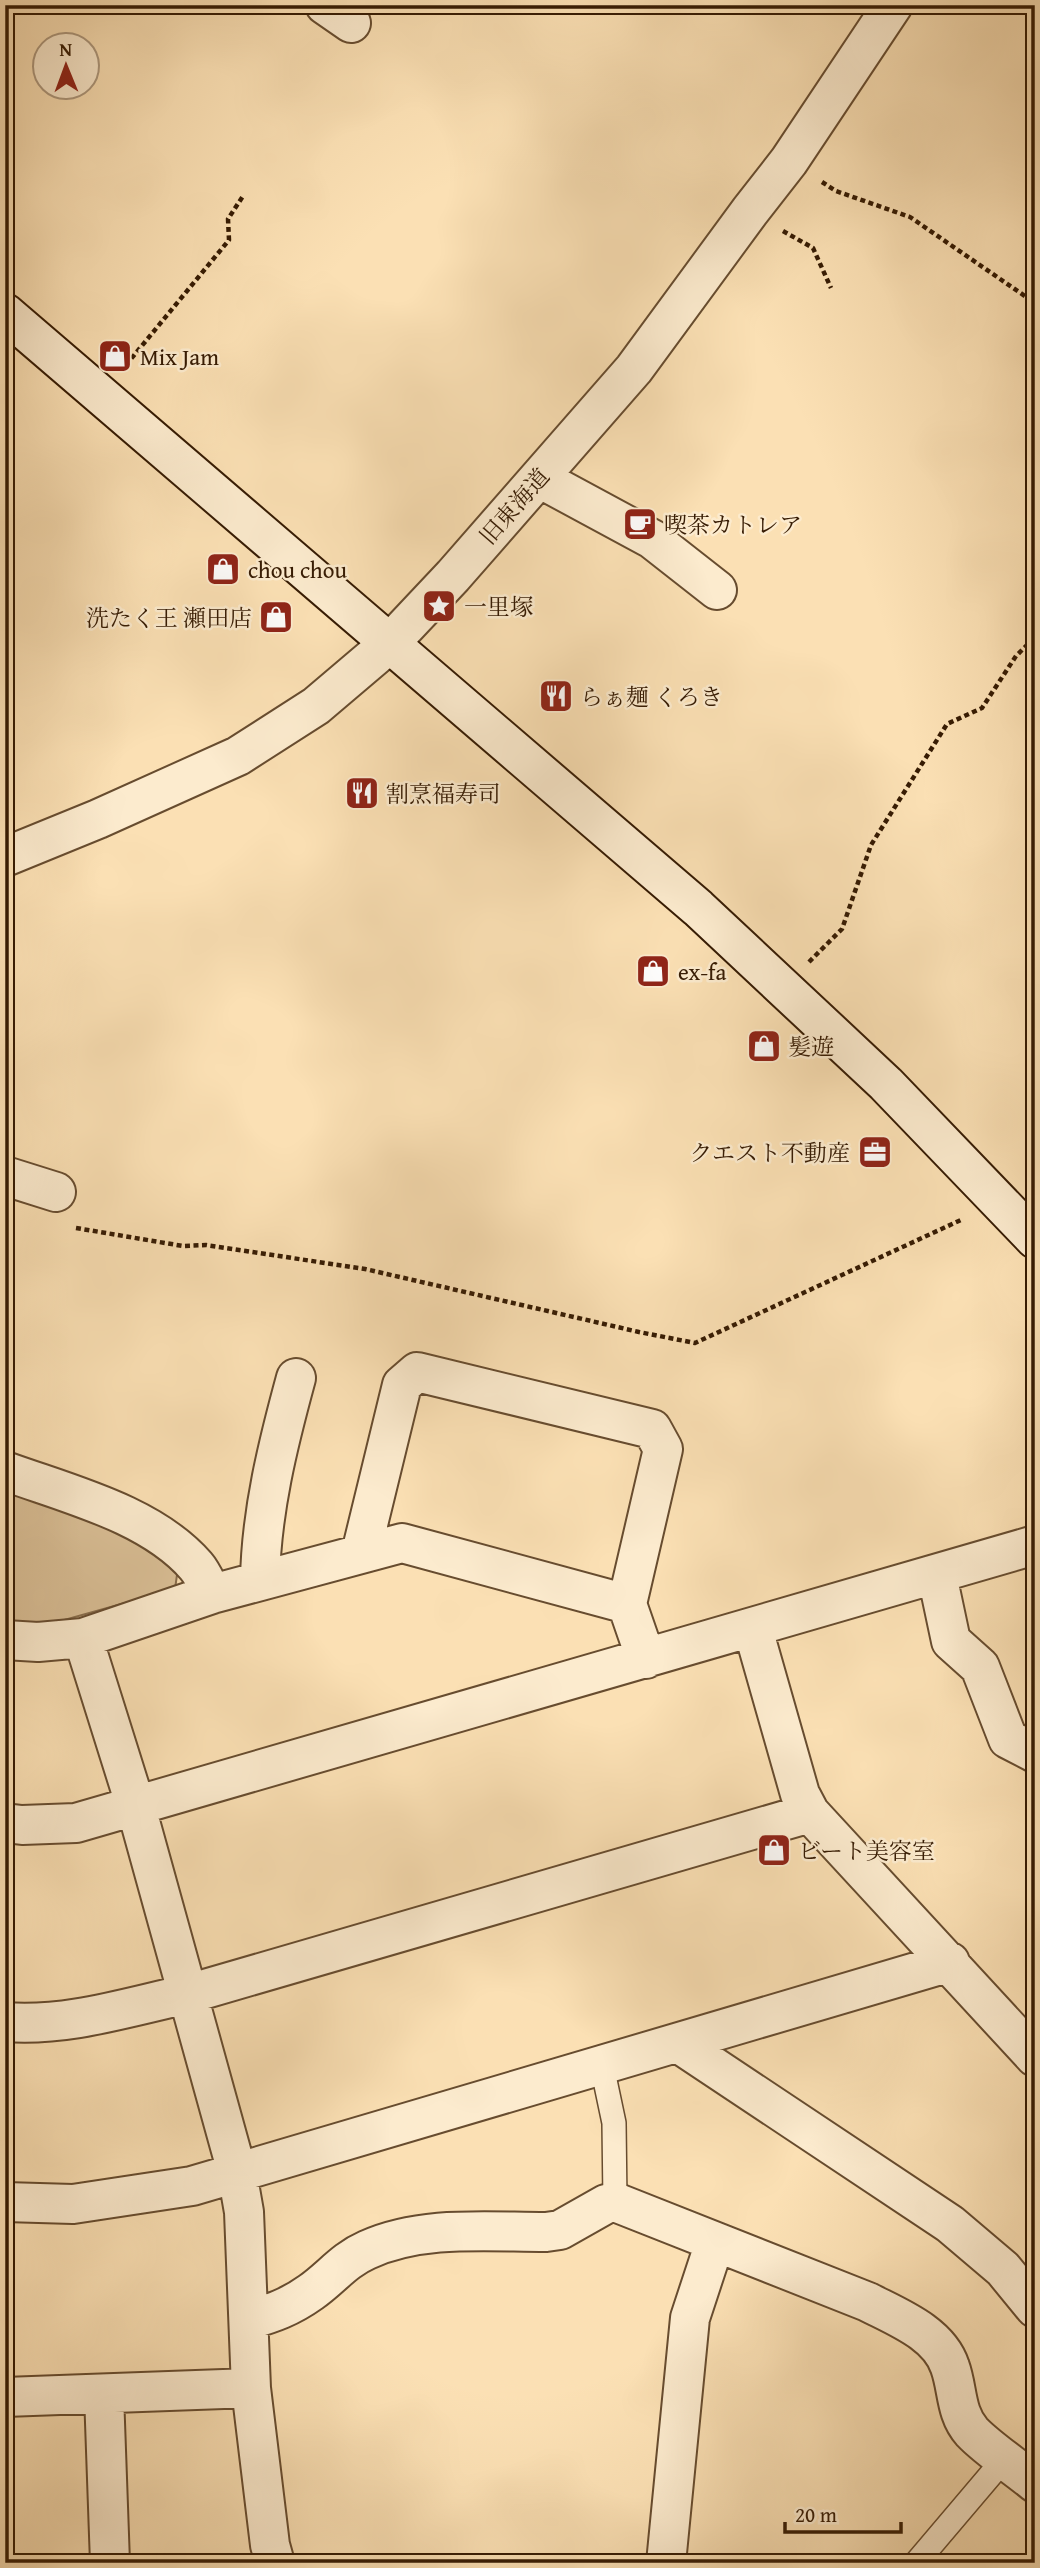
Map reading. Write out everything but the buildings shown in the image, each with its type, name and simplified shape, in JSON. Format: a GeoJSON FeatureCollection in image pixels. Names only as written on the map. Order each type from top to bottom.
{"type":"FeatureCollection","features":[{"type":"Feature","properties":{"kind":"street","name":"旧東海道"},"geometry":{"type":"LineString","coordinates":[[5,857],[238,756],[316,706],[389,643],[453,576],[634,369],[789,161],[892,5]]}},
{"type":"Feature","properties":{"kind":"street"},"geometry":{"type":"LineString","coordinates":[[5,313],[698,908],[886,1084],[1035,1239]]}},
{"type":"Feature","properties":{"kind":"street"},"geometry":{"type":"LineString","coordinates":[[539,478],[652,539],[717,590]]}},
{"type":"Feature","properties":{"kind":"street"},"geometry":{"type":"LineString","coordinates":[[5,1176],[56,1192]]}},
{"type":"Feature","properties":{"kind":"street"},"geometry":{"type":"LineString","coordinates":[[361,1553],[402,1385],[417,1373],[652,1429],[663,1449],[627,1604],[646,1659]]}},
{"type":"Feature","properties":{"kind":"street"},"geometry":{"type":"LineString","coordinates":[[260,1581],[276,1452],[296,1378]]}},
{"type":"Feature","properties":{"kind":"street"},"geometry":{"type":"LineString","coordinates":[[5,1471],[133,1518],[178,1549],[197,1567],[212,1594]]}},
{"type":"Feature","properties":{"kind":"street"},"geometry":{"type":"LineString","coordinates":[[5,1640],[38,1642],[83,1638],[212,1594],[402,1543],[627,1604]]}},
{"type":"Feature","properties":{"kind":"street"},"geometry":{"type":"LineString","coordinates":[[5,1823],[76,1823],[136,1807],[1035,1545]]}},
{"type":"Feature","properties":{"kind":"street"},"geometry":{"type":"LineString","coordinates":[[937,1575],[951,1641],[980,1667],[1008,1739],[1035,1753]]}},
{"type":"Feature","properties":{"kind":"street"},"geometry":{"type":"LineString","coordinates":[[753,1629],[800,1794],[810,1813],[1035,2057]]}},
{"type":"Feature","properties":{"kind":"street"},"geometry":{"type":"LineString","coordinates":[[83,1638],[136,1807],[237,2172],[244,2212],[251,2388],[270,2545],[275,2563]]}},
{"type":"Feature","properties":{"kind":"street"},"geometry":{"type":"LineString","coordinates":[[5,2022],[24,2024],[87,2017],[188,1994],[810,1813]]}},
{"type":"Feature","properties":{"kind":"street"},"geometry":{"type":"LineString","coordinates":[[5,2202],[73,2204],[192,2186],[950,1962]]}},
{"type":"Feature","properties":{"kind":"street"},"geometry":{"type":"LineString","coordinates":[[678,2043],[950,2224],[1003,2269],[1035,2308]]}},
{"type":"Feature","properties":{"kind":"street"},"geometry":{"type":"LineString","coordinates":[[249,2319],[280,2311],[313,2291],[344,2263],[367,2250],[436,2233],[560,2230],[606,2204],[615,2202],[868,2302],[907,2321],[936,2344],[950,2365],[957,2404],[971,2431],[1035,2483]]}},
{"type":"Feature","properties":{"kind":"street"},"geometry":{"type":"LineString","coordinates":[[666,2563],[690,2318],[715,2242]]}},
{"type":"Feature","properties":{"kind":"street"},"geometry":{"type":"LineString","coordinates":[[5,2397],[251,2388]]}},
{"type":"Feature","properties":{"kind":"street"},"geometry":{"type":"LineString","coordinates":[[104,2394],[110,2563]]}},
{"type":"Feature","properties":{"kind":"lane"},"geometry":{"type":"LineString","coordinates":[[602,2066],[614,2123],[615,2202]]}},
{"type":"Feature","properties":{"kind":"lane"},"geometry":{"type":"LineString","coordinates":[[916,2563],[1005,2458]]}},
{"type":"Feature","properties":{"kind":"path"},"geometry":{"type":"LineString","coordinates":[[789,161],[835,191],[910,217],[1035,303]]}},
{"type":"Feature","properties":{"kind":"path"},"geometry":{"type":"LineString","coordinates":[[98,393],[138,353],[229,240],[228,219],[243,196]]}},
{"type":"Feature","properties":{"kind":"path"},"geometry":{"type":"LineString","coordinates":[[750,211],[813,248],[831,288]]}},
{"type":"Feature","properties":{"kind":"path"},"geometry":{"type":"LineString","coordinates":[[784,987],[842,929],[871,845],[947,724],[982,708],[1016,656],[1035,637]]}},
{"type":"Feature","properties":{"kind":"path"},"geometry":{"type":"LineString","coordinates":[[76,1228],[183,1246],[206,1245],[365,1269],[695,1343],[962,1220],[993,1194]]}},
{"type":"Feature","properties":{"kind":"shaded area"},"geometry":{"type":"Polygon","coordinates":[[[5,1490],[109,1524],[178,1568],[175,1589],[50,1624],[5,1623],[5,1490]]]}},
{"type":"Feature","properties":{"kind":"place","name":"Mix Jam"},"geometry":{"type":"Point","coordinates":[115,356]}},
{"type":"Feature","properties":{"kind":"place","name":"喫茶カトレア"},"geometry":{"type":"Point","coordinates":[640,524]}},
{"type":"Feature","properties":{"kind":"place","name":"chou chou"},"geometry":{"type":"Point","coordinates":[223,569]}},
{"type":"Feature","properties":{"kind":"place","name":"一里塚"},"geometry":{"type":"Point","coordinates":[439,606]}},
{"type":"Feature","properties":{"kind":"place","name":"洗たく王 瀬田店"},"geometry":{"type":"Point","coordinates":[276,617]}},
{"type":"Feature","properties":{"kind":"place","name":"らぁ麺 くろき"},"geometry":{"type":"Point","coordinates":[556,696]}},
{"type":"Feature","properties":{"kind":"place","name":"割烹福寿司"},"geometry":{"type":"Point","coordinates":[362,793]}},
{"type":"Feature","properties":{"kind":"place","name":"ex-fa"},"geometry":{"type":"Point","coordinates":[653,971]}},
{"type":"Feature","properties":{"kind":"place","name":"髪遊"},"geometry":{"type":"Point","coordinates":[764,1046]}},
{"type":"Feature","properties":{"kind":"place","name":"クエスト不動産"},"geometry":{"type":"Point","coordinates":[875,1152]}},
{"type":"Feature","properties":{"kind":"place","name":"ビート美容室"},"geometry":{"type":"Point","coordinates":[774,1850]}}]}
